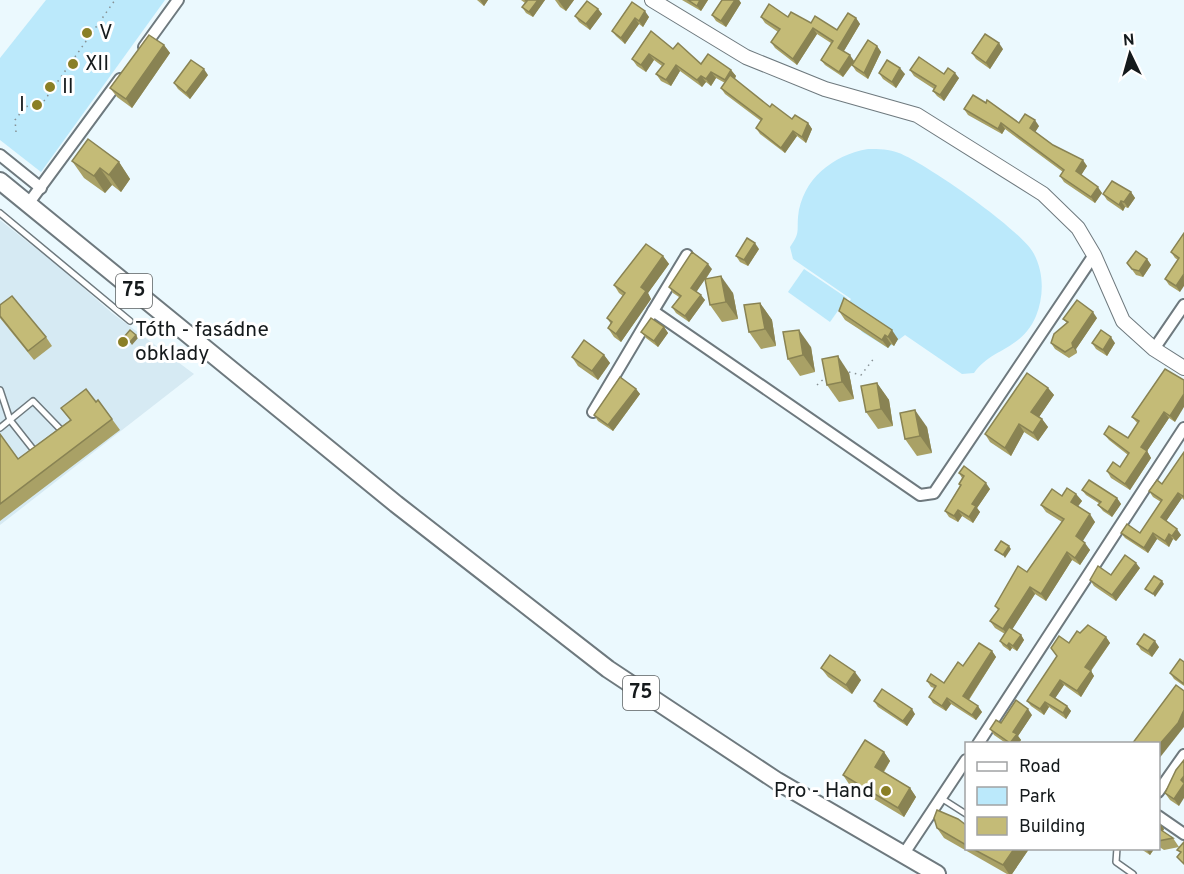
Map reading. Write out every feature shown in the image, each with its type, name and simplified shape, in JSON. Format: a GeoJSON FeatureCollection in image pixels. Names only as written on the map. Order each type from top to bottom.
{"type":"FeatureCollection","features":[{"type":"Feature","properties":{"kind":"main road","name":"75"},"geometry":{"type":"LineString","coordinates":[[0,181],[396,504],[608,669],[777,781],[937,874]]}},
{"type":"Feature","properties":{"kind":"street"},"geometry":{"type":"LineString","coordinates":[[137,56],[178,0]]}},
{"type":"Feature","properties":{"kind":"street"},"geometry":{"type":"LineString","coordinates":[[652,0],[746,57],[825,89],[917,116],[1043,194],[1078,228],[1094,255],[1123,321],[1154,349],[1184,368]]}},
{"type":"Feature","properties":{"kind":"street"},"geometry":{"type":"LineString","coordinates":[[28,204],[130,66]]}},
{"type":"Feature","properties":{"kind":"street"},"geometry":{"type":"LineString","coordinates":[[0,155],[41,188]]}},
{"type":"Feature","properties":{"kind":"street"},"geometry":{"type":"LineString","coordinates":[[593,412],[687,255]]}},
{"type":"Feature","properties":{"kind":"street"},"geometry":{"type":"LineString","coordinates":[[653,311],[920,495],[928,495],[934,493],[1094,255]]}},
{"type":"Feature","properties":{"kind":"street"},"geometry":{"type":"LineString","coordinates":[[1154,349],[1184,305]]}},
{"type":"Feature","properties":{"kind":"street"},"geometry":{"type":"LineString","coordinates":[[979,742],[1184,428]]}},
{"type":"Feature","properties":{"kind":"street"},"geometry":{"type":"LineString","coordinates":[[1160,789],[1184,755]]}},
{"type":"Feature","properties":{"kind":"street"},"geometry":{"type":"LineString","coordinates":[[903,855],[965,762]]}},
{"type":"Feature","properties":{"kind":"street"},"geometry":{"type":"LineString","coordinates":[[1160,817],[1184,834]]}},
{"type":"Feature","properties":{"kind":"lane"},"geometry":{"type":"LineString","coordinates":[[0,213],[130,321]]}},
{"type":"Feature","properties":{"kind":"lane"},"geometry":{"type":"LineString","coordinates":[[0,390],[10,420],[35,453],[45,447]]}},
{"type":"Feature","properties":{"kind":"lane"},"geometry":{"type":"LineString","coordinates":[[0,428],[33,401],[64,434],[55,440]]}},
{"type":"Feature","properties":{"kind":"lane"},"geometry":{"type":"LineString","coordinates":[[941,798],[965,813]]}},
{"type":"Feature","properties":{"kind":"lane"},"geometry":{"type":"LineString","coordinates":[[1118,850],[1116,862],[1133,874]]}},
{"type":"Feature","properties":{"kind":"path"},"geometry":{"type":"LineString","coordinates":[[37,111],[115,0]]}},
{"type":"Feature","properties":{"kind":"path"},"geometry":{"type":"LineString","coordinates":[[16,132],[15,120],[24,107],[43,102]]}},
{"type":"Feature","properties":{"kind":"path"},"geometry":{"type":"LineString","coordinates":[[840,373],[851,372],[861,375],[875,357]]}},
{"type":"Feature","properties":{"kind":"path"},"geometry":{"type":"LineString","coordinates":[[817,385],[819,380],[828,375]]}},
{"type":"Feature","properties":{"kind":"shaded area"},"geometry":{"type":"Polygon","coordinates":[[[0,220],[62,269],[112,313],[194,374],[0,525],[0,220]]]}},
{"type":"Feature","properties":{"kind":"green space"},"geometry":{"type":"Polygon","coordinates":[[[46,0],[165,0],[41,172],[0,140],[0,58],[46,0]]]}},
{"type":"Feature","properties":{"kind":"green space"},"geometry":{"type":"Polygon","coordinates":[[[868,149],[895,152],[912,159],[993,214],[1026,243],[1034,254],[1040,269],[1042,285],[1036,316],[1023,336],[989,358],[974,373],[962,374],[905,335],[888,348],[862,332],[847,305],[851,299],[793,259],[790,247],[797,235],[801,203],[813,180],[832,163],[855,152],[868,149]]]}},
{"type":"Feature","properties":{"kind":"green space"},"geometry":{"type":"Polygon","coordinates":[[[804,269],[847,298],[830,322],[788,292],[804,269]]]}},
{"type":"Feature","properties":{"kind":"building"},"geometry":{"type":"Polygon","coordinates":[[[525,0],[538,0],[529,12],[522,7],[527,1],[525,0]]]}},
{"type":"Feature","properties":{"kind":"building"},"geometry":{"type":"Polygon","coordinates":[[[688,0],[700,0],[697,6],[688,0]]]}},
{"type":"Feature","properties":{"kind":"building"},"geometry":{"type":"Polygon","coordinates":[[[722,0],[735,0],[721,21],[712,15],[722,0]]]}},
{"type":"Feature","properties":{"kind":"building"},"geometry":{"type":"Polygon","coordinates":[[[587,1],[598,9],[586,24],[575,16],[587,1]]]}},
{"type":"Feature","properties":{"kind":"building"},"geometry":{"type":"Polygon","coordinates":[[[632,2],[645,11],[639,21],[635,18],[621,38],[612,31],[632,2]]]}},
{"type":"Feature","properties":{"kind":"building"},"geometry":{"type":"Polygon","coordinates":[[[769,4],[788,17],[791,12],[811,23],[815,16],[837,30],[848,13],[856,18],[838,48],[850,55],[839,72],[821,60],[833,41],[813,28],[793,59],[771,42],[780,29],[761,17],[769,4]]]}},
{"type":"Feature","properties":{"kind":"building"},"geometry":{"type":"Polygon","coordinates":[[[651,31],[673,49],[678,43],[701,64],[708,54],[731,70],[725,80],[711,72],[706,79],[701,76],[697,80],[676,65],[666,80],[656,74],[664,64],[649,54],[641,65],[632,59],[651,31]]]}},
{"type":"Feature","properties":{"kind":"building"},"geometry":{"type":"Polygon","coordinates":[[[985,34],[999,43],[986,63],[972,53],[985,34]]]}},
{"type":"Feature","properties":{"kind":"building"},"geometry":{"type":"Polygon","coordinates":[[[149,35],[164,45],[126,99],[110,88],[149,35]]]}},
{"type":"Feature","properties":{"kind":"building"},"geometry":{"type":"Polygon","coordinates":[[[868,40],[877,46],[864,73],[852,65],[868,40]]]}},
{"type":"Feature","properties":{"kind":"building"},"geometry":{"type":"Polygon","coordinates":[[[919,57],[944,74],[948,68],[955,73],[940,95],[933,91],[936,86],[910,70],[919,57]]]}},
{"type":"Feature","properties":{"kind":"building"},"geometry":{"type":"Polygon","coordinates":[[[191,60],[204,69],[186,93],[174,83],[191,60]]]}},
{"type":"Feature","properties":{"kind":"building"},"geometry":{"type":"Polygon","coordinates":[[[887,60],[900,68],[892,82],[879,73],[887,60]]]}},
{"type":"Feature","properties":{"kind":"building"},"geometry":{"type":"Polygon","coordinates":[[[730,75],[770,107],[772,104],[792,119],[795,115],[808,123],[802,137],[793,131],[781,148],[756,128],[762,119],[721,88],[730,75]]]}},
{"type":"Feature","properties":{"kind":"building"},"geometry":{"type":"Polygon","coordinates":[[[973,95],[986,103],[987,100],[1019,123],[1025,114],[1035,120],[1030,128],[1053,145],[1083,160],[1076,171],[1098,187],[1091,197],[1060,176],[1064,170],[1001,123],[998,129],[964,109],[973,95]]]}},
{"type":"Feature","properties":{"kind":"building"},"geometry":{"type":"Polygon","coordinates":[[[88,139],[119,162],[109,175],[100,168],[94,176],[72,161],[88,139]]]}},
{"type":"Feature","properties":{"kind":"building"},"geometry":{"type":"Polygon","coordinates":[[[1112,181],[1131,192],[1119,205],[1103,194],[1112,181]]]}},
{"type":"Feature","properties":{"kind":"building"},"geometry":{"type":"Polygon","coordinates":[[[1184,233],[1184,274],[1176,286],[1165,279],[1179,258],[1171,252],[1184,233]]]}},
{"type":"Feature","properties":{"kind":"building"},"geometry":{"type":"Polygon","coordinates":[[[747,238],[755,243],[744,260],[736,256],[747,238]]]}},
{"type":"Feature","properties":{"kind":"building"},"geometry":{"type":"Polygon","coordinates":[[[646,244],[663,256],[641,287],[646,291],[616,334],[608,328],[612,322],[607,318],[625,293],[614,285],[646,244]]]}},
{"type":"Feature","properties":{"kind":"building"},"geometry":{"type":"Polygon","coordinates":[[[1136,251],[1147,259],[1139,271],[1132,269],[1127,263],[1136,251]]]}},
{"type":"Feature","properties":{"kind":"building"},"geometry":{"type":"Polygon","coordinates":[[[692,252],[708,264],[691,288],[701,295],[685,316],[672,307],[681,296],[669,287],[692,252]]]}},
{"type":"Feature","properties":{"kind":"building"},"geometry":{"type":"Polygon","coordinates":[[[721,276],[726,302],[710,305],[705,279],[721,276]]]}},
{"type":"Feature","properties":{"kind":"building"},"geometry":{"type":"Polygon","coordinates":[[[12,296],[46,337],[28,351],[0,316],[0,305],[12,296]]]}},
{"type":"Feature","properties":{"kind":"building"},"geometry":{"type":"Polygon","coordinates":[[[844,298],[892,330],[888,337],[885,335],[882,340],[839,311],[844,298]]]}},
{"type":"Feature","properties":{"kind":"building"},"geometry":{"type":"Polygon","coordinates":[[[1077,300],[1093,312],[1072,343],[1073,347],[1065,352],[1051,343],[1054,334],[1068,322],[1063,319],[1077,300]]]}},
{"type":"Feature","properties":{"kind":"building"},"geometry":{"type":"Polygon","coordinates":[[[760,303],[765,329],[749,332],[744,305],[760,303]]]}},
{"type":"Feature","properties":{"kind":"building"},"geometry":{"type":"Polygon","coordinates":[[[651,318],[664,327],[654,341],[641,332],[651,318]]]}},
{"type":"Feature","properties":{"kind":"building"},"geometry":{"type":"Polygon","coordinates":[[[130,330],[136,335],[130,342],[124,337],[130,330]]]}},
{"type":"Feature","properties":{"kind":"building"},"geometry":{"type":"Polygon","coordinates":[[[799,330],[803,355],[788,359],[783,332],[799,330]]]}},
{"type":"Feature","properties":{"kind":"building"},"geometry":{"type":"Polygon","coordinates":[[[1101,330],[1111,337],[1103,350],[1092,343],[1101,330]]]}},
{"type":"Feature","properties":{"kind":"building"},"geometry":{"type":"Polygon","coordinates":[[[584,340],[604,355],[592,371],[572,357],[584,340]]]}},
{"type":"Feature","properties":{"kind":"building"},"geometry":{"type":"Polygon","coordinates":[[[838,356],[842,382],[827,385],[822,359],[838,356]]]}},
{"type":"Feature","properties":{"kind":"building"},"geometry":{"type":"Polygon","coordinates":[[[1165,369],[1184,380],[1184,394],[1170,416],[1164,412],[1141,447],[1147,451],[1125,484],[1107,471],[1113,462],[1120,467],[1129,453],[1104,434],[1109,426],[1128,438],[1139,421],[1132,417],[1165,369]]]}},
{"type":"Feature","properties":{"kind":"building"},"geometry":{"type":"Polygon","coordinates":[[[1027,373],[1048,388],[1031,412],[1042,419],[1033,433],[1019,424],[1005,448],[985,434],[1027,373]]]}},
{"type":"Feature","properties":{"kind":"building"},"geometry":{"type":"Polygon","coordinates":[[[620,377],[636,389],[608,425],[594,415],[620,377]]]}},
{"type":"Feature","properties":{"kind":"building"},"geometry":{"type":"Polygon","coordinates":[[[877,383],[881,409],[866,412],[861,386],[877,383]]]}},
{"type":"Feature","properties":{"kind":"building"},"geometry":{"type":"Polygon","coordinates":[[[86,389],[96,402],[98,400],[112,419],[0,504],[0,434],[18,459],[71,420],[61,408],[86,389]]]}},
{"type":"Feature","properties":{"kind":"building"},"geometry":{"type":"Polygon","coordinates":[[[915,410],[920,436],[905,439],[900,413],[915,410]]]}},
{"type":"Feature","properties":{"kind":"building"},"geometry":{"type":"Polygon","coordinates":[[[1184,452],[1184,497],[1178,493],[1161,517],[1177,529],[1172,536],[1169,534],[1165,541],[1153,533],[1144,548],[1121,533],[1127,524],[1140,533],[1162,500],[1149,491],[1157,480],[1162,484],[1184,452]]]}},
{"type":"Feature","properties":{"kind":"building"},"geometry":{"type":"Polygon","coordinates":[[[964,466],[986,483],[972,504],[976,506],[969,517],[958,510],[954,516],[945,511],[961,485],[959,484],[964,476],[959,473],[964,466]]]}},
{"type":"Feature","properties":{"kind":"building"},"geometry":{"type":"Polygon","coordinates":[[[1089,480],[1117,498],[1108,512],[1098,505],[1101,502],[1082,490],[1089,480]]]}},
{"type":"Feature","properties":{"kind":"building"},"geometry":{"type":"Polygon","coordinates":[[[1067,488],[1076,494],[1071,502],[1090,514],[1076,536],[1085,543],[1075,558],[1067,552],[1041,594],[1030,587],[1003,629],[990,621],[999,609],[995,606],[1018,566],[1027,572],[1064,519],[1041,505],[1052,489],[1062,496],[1067,488]]]}},
{"type":"Feature","properties":{"kind":"building"},"geometry":{"type":"Polygon","coordinates":[[[1001,541],[1009,546],[1003,555],[995,550],[1001,541]]]}},
{"type":"Feature","properties":{"kind":"building"},"geometry":{"type":"Polygon","coordinates":[[[1125,555],[1136,563],[1112,595],[1090,580],[1098,566],[1111,575],[1125,555]]]}},
{"type":"Feature","properties":{"kind":"building"},"geometry":{"type":"Polygon","coordinates":[[[1154,576],[1162,581],[1153,594],[1145,589],[1154,576]]]}},
{"type":"Feature","properties":{"kind":"building"},"geometry":{"type":"Polygon","coordinates":[[[1088,625],[1106,637],[1085,667],[1091,671],[1077,691],[1060,680],[1050,695],[1067,706],[1063,713],[1045,702],[1040,709],[1027,701],[1057,656],[1051,648],[1059,636],[1069,643],[1077,631],[1080,633],[1088,625]]]}},
{"type":"Feature","properties":{"kind":"building"},"geometry":{"type":"Polygon","coordinates":[[[1009,627],[1021,635],[1013,646],[1009,643],[1007,646],[1000,641],[1009,627]]]}},
{"type":"Feature","properties":{"kind":"building"},"geometry":{"type":"Polygon","coordinates":[[[1144,634],[1155,641],[1148,651],[1137,644],[1144,634]]]}},
{"type":"Feature","properties":{"kind":"building"},"geometry":{"type":"Polygon","coordinates":[[[979,643],[992,651],[963,696],[978,706],[972,715],[947,698],[942,706],[929,697],[936,686],[927,681],[931,674],[944,683],[958,662],[963,666],[979,643]]]}},
{"type":"Feature","properties":{"kind":"building"},"geometry":{"type":"Polygon","coordinates":[[[830,655],[855,672],[846,685],[821,668],[830,655]]]}},
{"type":"Feature","properties":{"kind":"building"},"geometry":{"type":"Polygon","coordinates":[[[1180,659],[1184,662],[1184,684],[1170,673],[1180,659]]]}},
{"type":"Feature","properties":{"kind":"building"},"geometry":{"type":"Polygon","coordinates":[[[1176,685],[1184,691],[1184,710],[1178,723],[1160,744],[1133,742],[1176,685]]]}},
{"type":"Feature","properties":{"kind":"building"},"geometry":{"type":"Polygon","coordinates":[[[882,689],[912,709],[903,721],[874,701],[882,689]]]}},
{"type":"Feature","properties":{"kind":"building"},"geometry":{"type":"Polygon","coordinates":[[[1016,700],[1028,709],[1013,732],[1017,734],[1011,742],[990,729],[996,720],[1001,723],[1016,700]]]}},
{"type":"Feature","properties":{"kind":"building"},"geometry":{"type":"Polygon","coordinates":[[[865,740],[884,752],[875,767],[910,788],[898,808],[843,775],[865,740]]]}},
{"type":"Feature","properties":{"kind":"building"},"geometry":{"type":"Polygon","coordinates":[[[1184,760],[1184,776],[1181,780],[1184,784],[1174,799],[1165,793],[1176,770],[1184,760]]]}},
{"type":"Feature","properties":{"kind":"building"},"geometry":{"type":"Polygon","coordinates":[[[937,810],[965,824],[965,844],[937,828],[934,818],[937,810]]]}},
{"type":"Feature","properties":{"kind":"building"},"geometry":{"type":"Polygon","coordinates":[[[1160,829],[1173,838],[1160,841],[1160,829]]]}},
{"type":"Feature","properties":{"kind":"building"},"geometry":{"type":"Polygon","coordinates":[[[1184,842],[1184,864],[1177,857],[1181,852],[1177,850],[1184,842]]]}},
{"type":"Feature","properties":{"kind":"building"},"geometry":{"type":"Polygon","coordinates":[[[975,850],[1013,850],[1003,865],[975,850]]]}},
{"type":"Feature","properties":{"kind":"place","name":"V"},"geometry":{"type":"Point","coordinates":[87,33]}},
{"type":"Feature","properties":{"kind":"place","name":"XII"},"geometry":{"type":"Point","coordinates":[73,64]}},
{"type":"Feature","properties":{"kind":"place","name":"II"},"geometry":{"type":"Point","coordinates":[50,87]}},
{"type":"Feature","properties":{"kind":"place","name":"I"},"geometry":{"type":"Point","coordinates":[37,105]}},
{"type":"Feature","properties":{"kind":"place","name":"Tóth - fasádne obklady"},"geometry":{"type":"Point","coordinates":[123,342]}},
{"type":"Feature","properties":{"kind":"place","name":"Pro - Hand"},"geometry":{"type":"Point","coordinates":[886,791]}}]}
